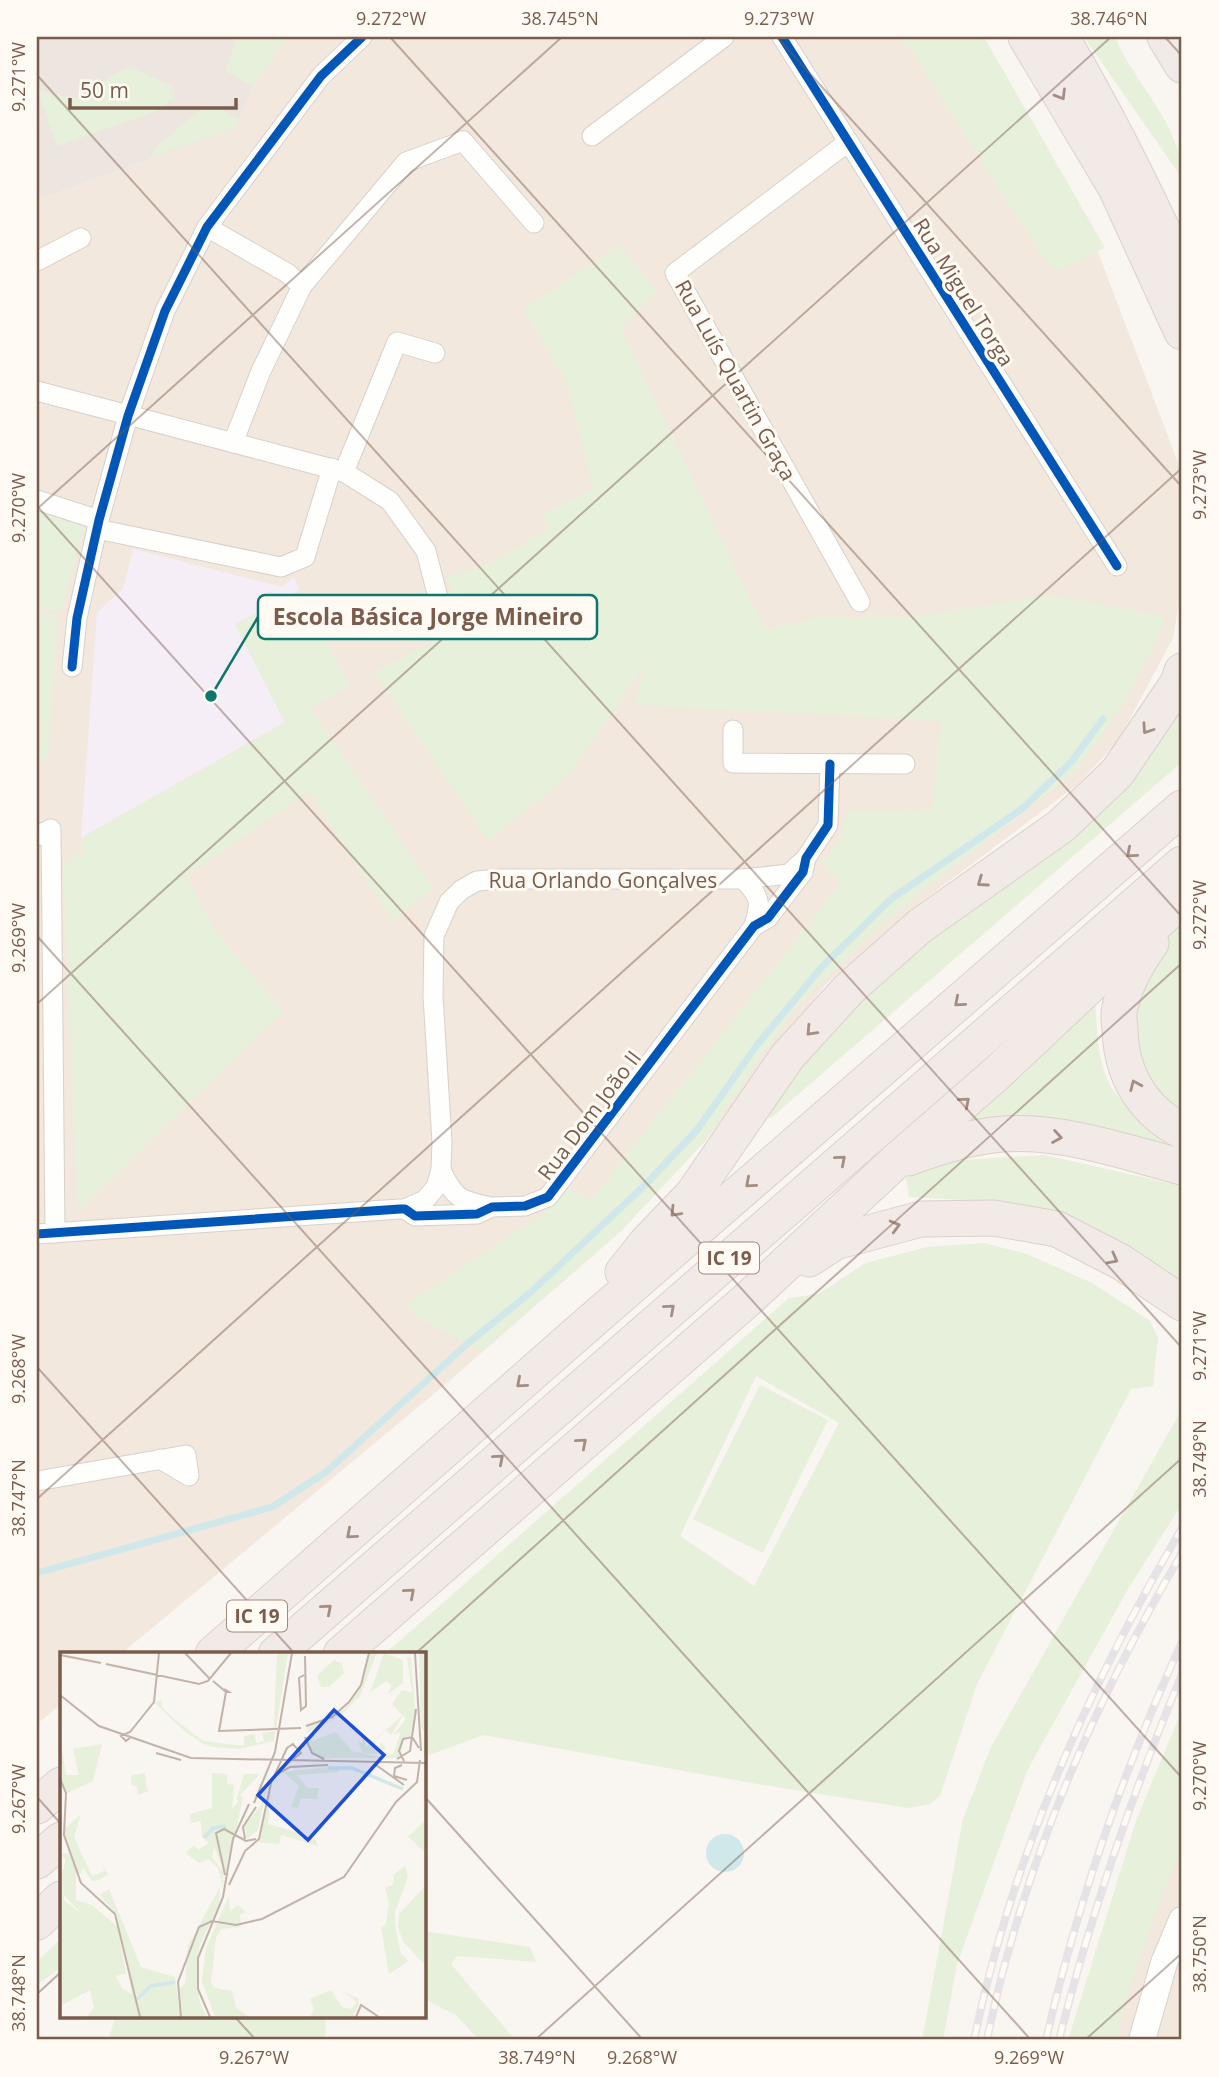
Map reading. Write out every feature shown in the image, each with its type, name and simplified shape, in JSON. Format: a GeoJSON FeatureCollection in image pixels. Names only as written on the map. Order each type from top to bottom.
{"type":"FeatureCollection","features":[{"type":"Feature","properties":{"kind":"highway"},"geometry":{"type":"LineString","coordinates":[[1026,37],[1116,188],[1182,332]]}},
{"type":"Feature","properties":{"kind":"highway"},"geometry":{"type":"LineString","coordinates":[[1061,37],[1089,83],[1137,174],[1182,272]]}},
{"type":"Feature","properties":{"kind":"highway"},"geometry":{"type":"LineString","coordinates":[[1165,37],[1182,65]]}},
{"type":"Feature","properties":{"kind":"highway"},"geometry":{"type":"LineString","coordinates":[[1089,83],[1149,168],[1182,226]]}},
{"type":"Feature","properties":{"kind":"highway"},"geometry":{"type":"LineString","coordinates":[[572,1338],[647,1242],[693,1194],[796,1047],[849,989],[920,926],[1062,826],[1117,774],[1178,683],[1182,671]]}},
{"type":"Feature","properties":{"kind":"highway","name":"IC 19"},"geometry":{"type":"LineString","coordinates":[[215,1652],[1182,808]]}},
{"type":"Feature","properties":{"kind":"highway","name":"IC 19"},"geometry":{"type":"LineString","coordinates":[[278,1652],[1182,864]]}},
{"type":"Feature","properties":{"kind":"highway"},"geometry":{"type":"LineString","coordinates":[[1181,900],[1133,969],[1119,1009],[1120,1052],[1138,1095],[1169,1124],[1182,1131]]}},
{"type":"Feature","properties":{"kind":"highway"},"geometry":{"type":"LineString","coordinates":[[343,1652],[748,1299],[895,1162],[996,1074],[1181,900]]}},
{"type":"Feature","properties":{"kind":"highway"},"geometry":{"type":"LineString","coordinates":[[895,1162],[949,1144],[988,1135],[1045,1135],[1097,1144],[1182,1167]]}},
{"type":"Feature","properties":{"kind":"highway"},"geometry":{"type":"LineString","coordinates":[[748,1299],[835,1242],[921,1219],[994,1218],[1056,1229],[1121,1262],[1182,1303]]}},
{"type":"Feature","properties":{"kind":"highway"},"geometry":{"type":"LineString","coordinates":[[37,1806],[60,1786]]}},
{"type":"Feature","properties":{"kind":"highway"},"geometry":{"type":"LineString","coordinates":[[37,1861],[60,1841]]}},
{"type":"Feature","properties":{"kind":"highway"},"geometry":{"type":"LineString","coordinates":[[37,1907],[60,1892]]}},
{"type":"Feature","properties":{"kind":"highway"},"geometry":{"type":"LineString","coordinates":[[37,1922],[60,1900]]}},
{"type":"Feature","properties":{"kind":"street"},"geometry":{"type":"LineString","coordinates":[[72,667],[77,618],[98,524],[128,416],[165,311],[208,227],[321,76],[362,37]]}},
{"type":"Feature","properties":{"kind":"street"},"geometry":{"type":"LineString","coordinates":[[592,136],[724,37]]}},
{"type":"Feature","properties":{"kind":"street","name":"Rua Miguel Torga"},"geometry":{"type":"LineString","coordinates":[[782,37],[1117,566]]}},
{"type":"Feature","properties":{"kind":"street"},"geometry":{"type":"LineString","coordinates":[[233,443],[261,371],[302,286],[406,162],[463,141],[534,223]]}},
{"type":"Feature","properties":{"kind":"street","name":"Rua Luís Quartin Graça"},"geometry":{"type":"LineString","coordinates":[[848,142],[675,273],[860,602]]}},
{"type":"Feature","properties":{"kind":"street"},"geometry":{"type":"LineString","coordinates":[[208,227],[287,272],[302,286]]}},
{"type":"Feature","properties":{"kind":"street"},"geometry":{"type":"LineString","coordinates":[[37,261],[81,238]]}},
{"type":"Feature","properties":{"kind":"street"},"geometry":{"type":"LineString","coordinates":[[37,500],[98,524],[281,567],[305,557],[338,470],[397,342],[435,354]]}},
{"type":"Feature","properties":{"kind":"street"},"geometry":{"type":"LineString","coordinates":[[37,391],[338,470],[390,501],[426,551],[442,613]]}},
{"type":"Feature","properties":{"kind":"street"},"geometry":{"type":"LineString","coordinates":[[733,730],[733,763],[905,764]]}},
{"type":"Feature","properties":{"kind":"street","name":"Rua Dom João II"},"geometry":{"type":"LineString","coordinates":[[46,1234],[405,1209],[415,1216],[477,1214],[492,1207],[525,1206],[548,1197],[754,926],[768,918],[803,872],[806,858],[828,825],[830,764]]}},
{"type":"Feature","properties":{"kind":"street"},"geometry":{"type":"LineString","coordinates":[[44,832],[46,1234]]}},
{"type":"Feature","properties":{"kind":"street","name":"Rua Orlando Gonçalves"},"geometry":{"type":"LineString","coordinates":[[405,1209],[425,1200],[436,1187],[441,1170],[442,1142],[433,996],[434,936],[449,902],[461,890],[477,881],[500,879],[743,879],[789,874],[806,858]]}},
{"type":"Feature","properties":{"kind":"street","name":"Rua Orlando Gonçalves"},"geometry":{"type":"LineString","coordinates":[[743,879],[755,891],[760,905],[754,926]]}},
{"type":"Feature","properties":{"kind":"street"},"geometry":{"type":"LineString","coordinates":[[441,1170],[451,1191],[467,1202],[492,1207]]}},
{"type":"Feature","properties":{"kind":"street"},"geometry":{"type":"LineString","coordinates":[[37,1481],[160,1459]]}},
{"type":"Feature","properties":{"kind":"street"},"geometry":{"type":"LineString","coordinates":[[1142,2040],[1164,1963],[1182,1920]]}},
{"type":"Feature","properties":{"kind":"shaded area"},"geometry":{"type":"Polygon","coordinates":[[[37,37],[287,37],[253,87],[235,128],[37,200],[37,37]]]}},
{"type":"Feature","properties":{"kind":"shaded area"},"geometry":{"type":"Polygon","coordinates":[[[287,37],[974,37],[1085,218],[1182,473],[1182,585],[1173,638],[1118,741],[1077,785],[924,900],[826,984],[706,1140],[620,1232],[441,1388],[123,1652],[60,1652],[60,1705],[37,1724],[37,200],[235,128],[253,87],[287,37]]]}},
{"type":"Feature","properties":{"kind":"shaded area"},"geometry":{"type":"Polygon","coordinates":[[[133,549],[282,587],[294,577],[350,685],[81,838],[97,612],[123,589],[133,549]]]}},
{"type":"Feature","properties":{"kind":"shaded area"},"geometry":{"type":"Polygon","coordinates":[[[1182,1790],[1182,2040],[1093,2040],[1182,1790]]]}},
{"type":"Feature","properties":{"kind":"green space"},"geometry":{"type":"Polygon","coordinates":[[[236,37],[287,37],[253,87],[226,71],[236,37]]]}},
{"type":"Feature","properties":{"kind":"green space"},"geometry":{"type":"Polygon","coordinates":[[[902,37],[984,37],[1105,248],[1059,270],[1048,265],[902,37]]]}},
{"type":"Feature","properties":{"kind":"green space"},"geometry":{"type":"Polygon","coordinates":[[[1084,37],[1115,37],[1166,122],[1180,158],[1182,178],[1084,37]]]}},
{"type":"Feature","properties":{"kind":"green space"},"geometry":{"type":"Polygon","coordinates":[[[131,67],[171,86],[174,98],[157,111],[57,146],[37,90],[83,97],[118,72],[131,67]]]}},
{"type":"Feature","properties":{"kind":"green space"},"geometry":{"type":"Polygon","coordinates":[[[202,108],[220,108],[240,120],[235,128],[151,157],[156,147],[202,108]]]}},
{"type":"Feature","properties":{"kind":"green space"},"geometry":{"type":"Polygon","coordinates":[[[619,245],[657,290],[621,329],[765,630],[814,618],[915,617],[1050,595],[1164,616],[1160,634],[1121,708],[1076,771],[886,920],[793,1011],[702,1144],[620,1232],[482,1351],[416,1317],[407,1304],[539,1216],[570,1188],[591,1200],[840,884],[821,862],[839,843],[848,811],[932,810],[941,721],[635,705],[645,664],[570,774],[488,841],[374,672],[470,622],[446,578],[490,563],[551,528],[540,515],[593,489],[567,383],[523,309],[619,245]]]}},
{"type":"Feature","properties":{"kind":"green space"},"geometry":{"type":"Polygon","coordinates":[[[37,507],[86,521],[61,611],[37,610],[37,507]]]}},
{"type":"Feature","properties":{"kind":"green space"},"geometry":{"type":"Polygon","coordinates":[[[299,590],[350,685],[311,708],[433,888],[393,922],[309,792],[186,876],[214,929],[283,1012],[78,1211],[63,865],[72,864],[71,856],[83,855],[81,838],[285,723],[235,624],[299,590]]]}},
{"type":"Feature","properties":{"kind":"green space"},"geometry":{"type":"Polygon","coordinates":[[[37,613],[58,614],[48,761],[37,760],[37,613]]]}},
{"type":"Feature","properties":{"kind":"green space"},"geometry":{"type":"Polygon","coordinates":[[[1182,696],[1182,762],[771,1118],[755,1116],[847,1002],[1182,696]]]}},
{"type":"Feature","properties":{"kind":"green space"},"geometry":{"type":"Polygon","coordinates":[[[1182,920],[1182,1117],[1153,1092],[1128,1023],[1142,968],[1182,920]]]}},
{"type":"Feature","properties":{"kind":"green space"},"geometry":{"type":"Polygon","coordinates":[[[1095,995],[1100,1054],[1106,1077],[1117,1095],[1131,1110],[1173,1141],[1171,1155],[987,1124],[962,1117],[1095,995]]]}},
{"type":"Feature","properties":{"kind":"green space"},"geometry":{"type":"Polygon","coordinates":[[[1044,1155],[1182,1186],[1182,1291],[1001,1202],[909,1197],[906,1178],[946,1161],[1044,1155]]]}},
{"type":"Feature","properties":{"kind":"green space"},"geometry":{"type":"Polygon","coordinates":[[[984,1243],[1027,1254],[1092,1283],[1149,1320],[1158,1337],[1153,1386],[1131,1389],[977,1684],[940,1796],[930,1804],[908,1808],[483,1735],[425,1757],[425,1652],[387,1652],[789,1298],[818,1294],[866,1263],[927,1247],[984,1243]],[[756,1376],[680,1536],[754,1586],[839,1423],[756,1376]]]}},
{"type":"Feature","properties":{"kind":"green space"},"geometry":{"type":"Polygon","coordinates":[[[760,1385],[828,1420],[763,1553],[693,1519],[760,1385]]]}},
{"type":"Feature","properties":{"kind":"green space"},"geometry":{"type":"Polygon","coordinates":[[[1182,1409],[1182,1504],[1128,1589],[1027,1771],[957,1964],[943,2040],[922,2040],[963,1819],[991,1747],[1182,1409]]]}},
{"type":"Feature","properties":{"kind":"green space"},"geometry":{"type":"Polygon","coordinates":[[[1182,1710],[1182,1848],[1162,1894],[1127,1997],[1116,2040],[1068,2040],[1136,1821],[1182,1710]]]}},
{"type":"Feature","properties":{"kind":"green space"},"geometry":{"type":"Polygon","coordinates":[[[425,1931],[530,1947],[536,1962],[457,1956],[451,1964],[515,2040],[479,2040],[456,2015],[425,2000],[425,1931]]]}},
{"type":"Feature","properties":{"kind":"green space"},"geometry":{"type":"Polygon","coordinates":[[[60,1940],[60,1968],[37,1985],[37,1961],[60,1940]]]}},
{"type":"Feature","properties":{"kind":"green space"},"geometry":{"type":"Polygon","coordinates":[[[115,2018],[326,2018],[325,2040],[108,2040],[115,2018]]]}},
{"type":"Feature","properties":{"kind":"water"},"geometry":{"type":"Polygon","coordinates":[[[725,1834],[738,1840],[744,1853],[738,1866],[725,1872],[712,1866],[706,1853],[712,1840],[725,1834]]]}},
{"type":"Feature","properties":{"kind":"waterway"},"geometry":{"type":"LineString","coordinates":[[37,1573],[272,1507],[326,1472],[467,1344],[531,1292],[646,1184],[697,1130],[757,1045],[821,968],[891,899],[1023,808],[1071,762],[1103,719]]}},
{"type":"Feature","properties":{"kind":"railway"},"geometry":{"type":"LineString","coordinates":[[974,2040],[1009,1905],[1057,1775],[1115,1650],[1182,1528]]}},
{"type":"Feature","properties":{"kind":"railway"},"geometry":{"type":"LineString","coordinates":[[987,2040],[1020,1913],[1064,1789],[1119,1669],[1182,1553]]}},
{"type":"Feature","properties":{"kind":"railway"},"geometry":{"type":"LineString","coordinates":[[1046,2040],[1072,1938],[1104,1838],[1141,1739],[1182,1642]]}},
{"type":"Feature","properties":{"kind":"railway"},"geometry":{"type":"LineString","coordinates":[[1059,2040],[1114,1855],[1182,1674]]}},
{"type":"Feature","properties":{"kind":"cycle path"},"geometry":{"type":"LineString","coordinates":[[72,667],[77,618],[99,520],[128,416],[165,311],[207,227],[321,76],[362,37]]}},
{"type":"Feature","properties":{"kind":"cycle path"},"geometry":{"type":"LineString","coordinates":[[782,37],[1117,566]]}},
{"type":"Feature","properties":{"kind":"cycle path"},"geometry":{"type":"LineString","coordinates":[[37,1234],[400,1209],[405,1209],[415,1216],[477,1214],[492,1207],[525,1206],[548,1197],[754,926],[768,918],[803,872],[806,858],[828,825],[830,764]]}},
{"type":"Feature","properties":{"kind":"place","name":"Escola Básica Jorge Mineiro"},"geometry":{"type":"Point","coordinates":[211,696]}}]}
